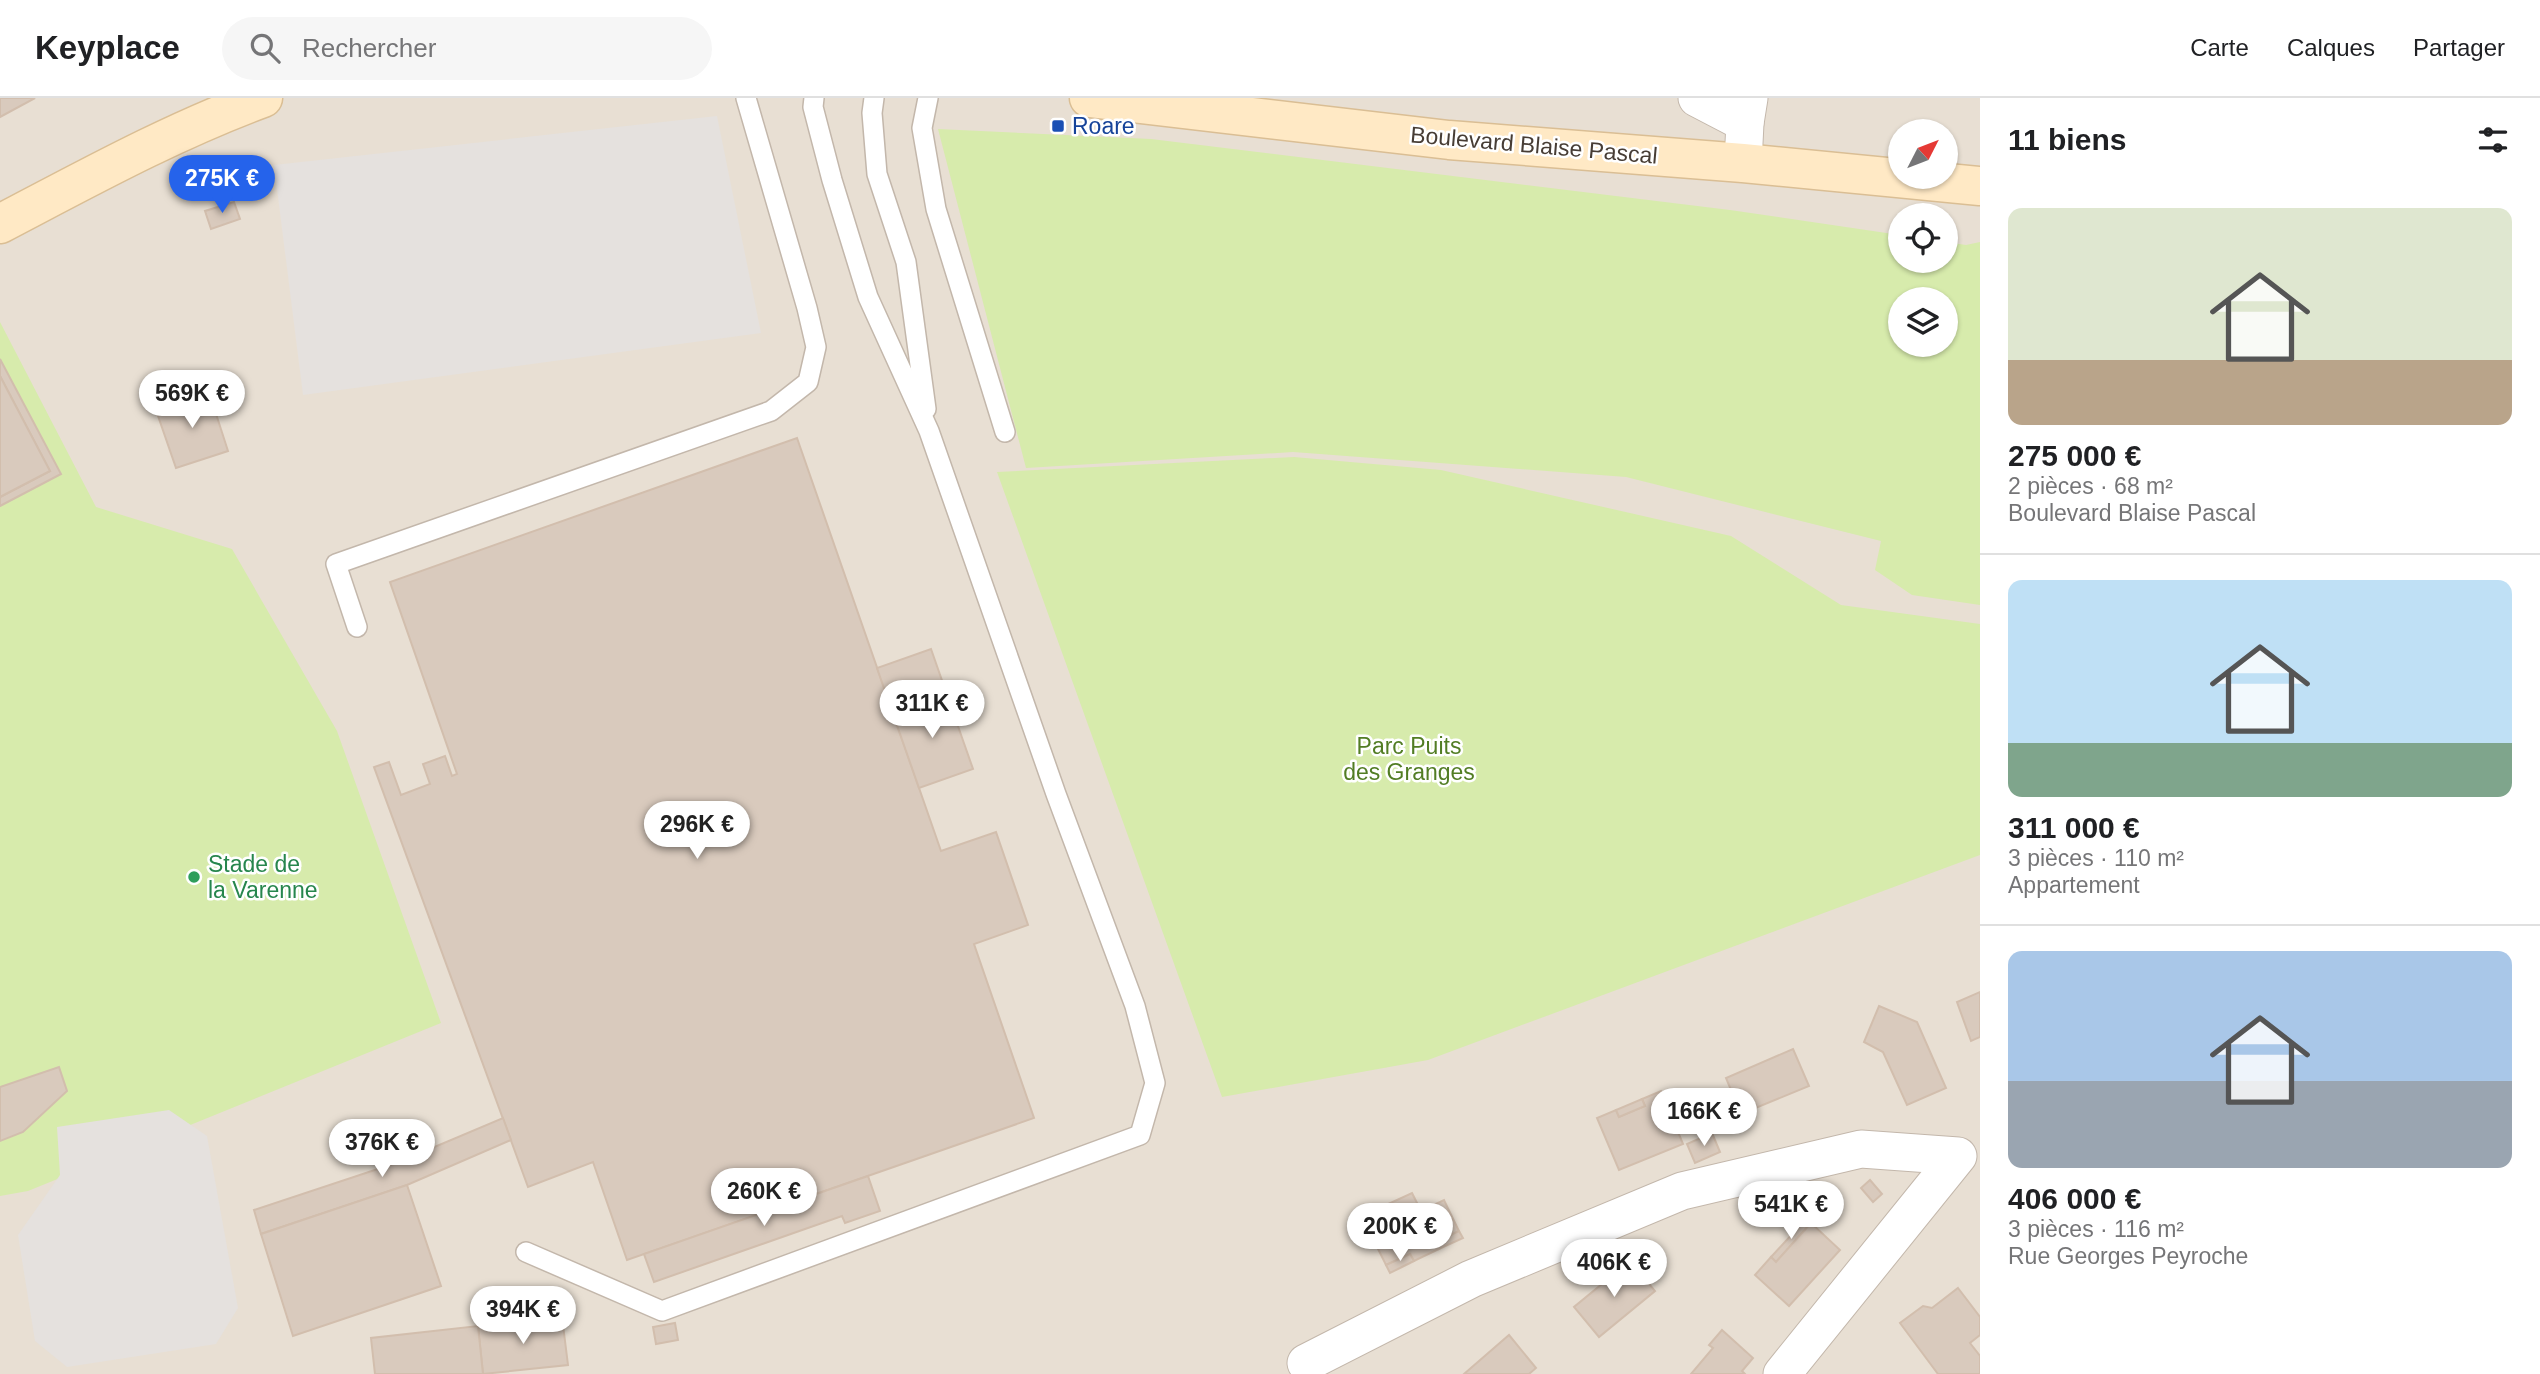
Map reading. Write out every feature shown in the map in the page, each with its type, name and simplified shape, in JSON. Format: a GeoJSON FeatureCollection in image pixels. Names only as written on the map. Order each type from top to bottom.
{"type":"FeatureCollection","features":[{"type":"Feature","properties":{"kind":"main road"},"geometry":{"type":"LineString","coordinates":[[0,224],[219,114],[263,98]]}},
{"type":"Feature","properties":{"kind":"main road","name":"Boulevard Blaise Pascal"},"geometry":{"type":"LineString","coordinates":[[1089,98],[1449,140],[1743,163],[1980,186]]}},
{"type":"Feature","properties":{"kind":"street"},"geometry":{"type":"LineString","coordinates":[[1698,98],[1747,111],[1743,163]]}},
{"type":"Feature","properties":{"kind":"street"},"geometry":{"type":"LineString","coordinates":[[1306,1363],[1471,1279],[1682,1191],[1861,1149],[1963,1156]]}},
{"type":"Feature","properties":{"kind":"street"},"geometry":{"type":"LineString","coordinates":[[1782,1374],[1963,1156]]}},
{"type":"Feature","properties":{"kind":"lane"},"geometry":{"type":"LineString","coordinates":[[357,627],[336,564],[771,411],[808,382],[816,347],[807,307],[746,98]]}},
{"type":"Feature","properties":{"kind":"lane"},"geometry":{"type":"LineString","coordinates":[[526,1252],[662,1311],[1140,1135],[1155,1083],[1135,1006],[1056,794],[929,431],[868,297],[832,180],[813,107],[814,98]]}},
{"type":"Feature","properties":{"kind":"lane"},"geometry":{"type":"LineString","coordinates":[[874,98],[872,113],[877,174],[906,262],[929,431]]}},
{"type":"Feature","properties":{"kind":"lane"},"geometry":{"type":"LineString","coordinates":[[928,98],[922,128],[936,208],[1005,432]]}},
{"type":"Feature","properties":{"kind":"shaded area"},"geometry":{"type":"Polygon","coordinates":[[[0,98],[1980,98],[1980,1374],[0,1374],[0,98]]]}},
{"type":"Feature","properties":{"kind":"shaded area"},"geometry":{"type":"Polygon","coordinates":[[[717,116],[761,333],[303,395],[274,165],[717,116]]]}},
{"type":"Feature","properties":{"kind":"shaded area"},"geometry":{"type":"Polygon","coordinates":[[[169,1110],[207,1136],[238,1308],[216,1344],[67,1367],[35,1341],[18,1235],[60,1175],[57,1127],[169,1110]]]}},
{"type":"Feature","properties":{"kind":"green space"},"geometry":{"type":"Polygon","coordinates":[[[938,129],[1151,139],[1730,210],[1888,233],[1888,273],[1958,273],[1958,244],[1980,242],[1980,605],[1912,595],[1875,570],[1881,541],[1626,477],[1293,452],[1026,468],[938,129]]]}},
{"type":"Feature","properties":{"kind":"green space","name":"Stade de la Varenne"},"geometry":{"type":"Polygon","coordinates":[[[0,322],[96,507],[232,549],[337,731],[441,1023],[28,1191],[0,1196],[0,322]]]}},
{"type":"Feature","properties":{"kind":"green space","name":"Parc Puits des Granges"},"geometry":{"type":"Polygon","coordinates":[[[1294,457],[1441,470],[1731,536],[1841,605],[1980,624],[1980,855],[1428,1060],[1222,1097],[997,472],[1294,457]]]}},
{"type":"Feature","properties":{"kind":"building"},"geometry":{"type":"Polygon","coordinates":[[[0,98],[35,98],[0,117],[0,98]]]}},
{"type":"Feature","properties":{"kind":"building"},"geometry":{"type":"Polygon","coordinates":[[[234,202],[240,219],[211,229],[205,211],[234,202]]]}},
{"type":"Feature","properties":{"kind":"building"},"geometry":{"type":"Polygon","coordinates":[[[0,359],[61,474],[0,506],[0,497],[50,471],[0,376],[0,359]]]}},
{"type":"Feature","properties":{"kind":"building"},"geometry":{"type":"Polygon","coordinates":[[[0,376],[50,471],[0,497],[0,376]]]}},
{"type":"Feature","properties":{"kind":"building"},"geometry":{"type":"Polygon","coordinates":[[[209,392],[228,451],[176,468],[156,410],[209,392]]]}},
{"type":"Feature","properties":{"kind":"building"},"geometry":{"type":"Polygon","coordinates":[[[797,438],[941,851],[996,832],[1028,925],[974,944],[1034,1118],[627,1260],[593,1162],[528,1187],[374,767],[389,762],[401,795],[430,784],[423,764],[445,756],[452,776],[457,774],[390,582],[797,438]]]}},
{"type":"Feature","properties":{"kind":"building"},"geometry":{"type":"Polygon","coordinates":[[[931,649],[946,692],[892,711],[877,668],[931,649]]]}},
{"type":"Feature","properties":{"kind":"building"},"geometry":{"type":"Polygon","coordinates":[[[946,692],[973,769],[919,788],[892,711],[946,692]]]}},
{"type":"Feature","properties":{"kind":"building"},"geometry":{"type":"Polygon","coordinates":[[[1980,992],[1980,1037],[1971,1041],[1957,1002],[1980,992]]]}},
{"type":"Feature","properties":{"kind":"building"},"geometry":{"type":"Polygon","coordinates":[[[1879,1006],[1917,1022],[1946,1088],[1907,1105],[1883,1052],[1864,1042],[1879,1006]]]}},
{"type":"Feature","properties":{"kind":"building"},"geometry":{"type":"Polygon","coordinates":[[[1793,1049],[1809,1086],[1741,1114],[1726,1078],[1793,1049]]]}},
{"type":"Feature","properties":{"kind":"building"},"geometry":{"type":"Polygon","coordinates":[[[59,1067],[67,1091],[23,1132],[0,1141],[0,1087],[59,1067]]]}},
{"type":"Feature","properties":{"kind":"building"},"geometry":{"type":"Polygon","coordinates":[[[1661,1091],[1683,1144],[1619,1170],[1597,1118],[1616,1110],[1619,1117],[1645,1106],[1642,1099],[1661,1091]]]}},
{"type":"Feature","properties":{"kind":"building"},"geometry":{"type":"Polygon","coordinates":[[[1642,1099],[1645,1106],[1619,1117],[1616,1110],[1642,1099]]]}},
{"type":"Feature","properties":{"kind":"building"},"geometry":{"type":"Polygon","coordinates":[[[503,1118],[511,1140],[407,1185],[261,1234],[254,1210],[399,1162],[503,1118]]]}},
{"type":"Feature","properties":{"kind":"building"},"geometry":{"type":"Polygon","coordinates":[[[1712,1133],[1720,1152],[1695,1163],[1687,1144],[1712,1133]]]}},
{"type":"Feature","properties":{"kind":"building"},"geometry":{"type":"Polygon","coordinates":[[[868,1176],[880,1211],[845,1223],[842,1216],[654,1282],[644,1254],[868,1176]]]}},
{"type":"Feature","properties":{"kind":"building"},"geometry":{"type":"Polygon","coordinates":[[[1870,1180],[1882,1194],[1873,1202],[1861,1188],[1870,1180]]]}},
{"type":"Feature","properties":{"kind":"building"},"geometry":{"type":"Polygon","coordinates":[[[407,1185],[441,1286],[293,1336],[261,1234],[407,1185]]]}},
{"type":"Feature","properties":{"kind":"building"},"geometry":{"type":"Polygon","coordinates":[[[1412,1193],[1421,1211],[1444,1200],[1459,1231],[1436,1242],[1439,1249],[1414,1261],[1410,1254],[1386,1265],[1371,1235],[1395,1223],[1386,1205],[1412,1193]]]}},
{"type":"Feature","properties":{"kind":"building"},"geometry":{"type":"Polygon","coordinates":[[[1806,1219],[1811,1223],[1776,1262],[1771,1257],[1806,1219]]]}},
{"type":"Feature","properties":{"kind":"building"},"geometry":{"type":"Polygon","coordinates":[[[1811,1223],[1840,1250],[1789,1306],[1755,1275],[1771,1257],[1776,1262],[1811,1223]]]}},
{"type":"Feature","properties":{"kind":"building"},"geometry":{"type":"Polygon","coordinates":[[[1459,1231],[1463,1238],[1439,1249],[1436,1242],[1459,1231]]]}},
{"type":"Feature","properties":{"kind":"building"},"geometry":{"type":"Polygon","coordinates":[[[1410,1254],[1414,1261],[1390,1273],[1386,1265],[1410,1254]]]}},
{"type":"Feature","properties":{"kind":"building"},"geometry":{"type":"Polygon","coordinates":[[[1630,1261],[1655,1291],[1599,1337],[1574,1307],[1630,1261]]]}},
{"type":"Feature","properties":{"kind":"building"},"geometry":{"type":"Polygon","coordinates":[[[1958,1288],[1980,1317],[1980,1335],[1970,1343],[1980,1356],[1980,1374],[1938,1374],[1900,1323],[1923,1306],[1932,1308],[1958,1288]]]}},
{"type":"Feature","properties":{"kind":"building"},"geometry":{"type":"Polygon","coordinates":[[[562,1317],[568,1365],[483,1374],[478,1326],[562,1317]]]}},
{"type":"Feature","properties":{"kind":"building"},"geometry":{"type":"Polygon","coordinates":[[[675,1323],[678,1340],[656,1344],[653,1327],[675,1323]]]}},
{"type":"Feature","properties":{"kind":"building"},"geometry":{"type":"Polygon","coordinates":[[[478,1326],[483,1374],[375,1374],[371,1338],[478,1326]]]}},
{"type":"Feature","properties":{"kind":"building"},"geometry":{"type":"Polygon","coordinates":[[[1722,1330],[1753,1358],[1742,1371],[1745,1374],[1691,1374],[1713,1348],[1709,1345],[1722,1330]]]}},
{"type":"Feature","properties":{"kind":"building"},"geometry":{"type":"Polygon","coordinates":[[[1509,1335],[1536,1368],[1529,1374],[1464,1374],[1509,1335]]]}},
{"type":"Feature","properties":{"kind":"place","name":"Roare"},"geometry":{"type":"Point","coordinates":[1058,126]}},
{"type":"Feature","properties":{"kind":"place","name":"Stade de la Varenne"},"geometry":{"type":"Point","coordinates":[194,877]}}]}
